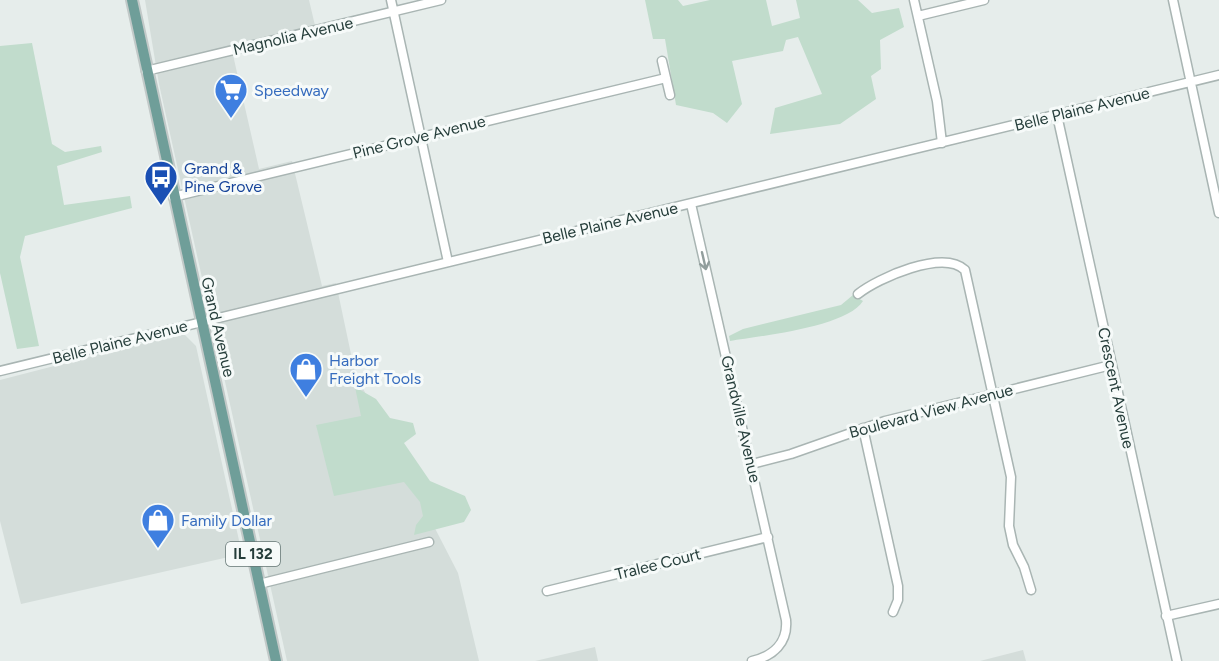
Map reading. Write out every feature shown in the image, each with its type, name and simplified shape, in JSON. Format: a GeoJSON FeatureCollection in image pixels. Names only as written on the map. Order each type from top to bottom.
{"type":"FeatureCollection","features":[{"type":"Feature","properties":{"kind":"main road","name":"Grand Avenue"},"geometry":{"type":"LineString","coordinates":[[132,0],[173,197],[276,661]]}},
{"type":"Feature","properties":{"kind":"street"},"geometry":{"type":"LineString","coordinates":[[391,0],[448,262]]}},
{"type":"Feature","properties":{"kind":"street","name":"Magnolia Avenue"},"geometry":{"type":"LineString","coordinates":[[146,71],[441,0]]}},
{"type":"Feature","properties":{"kind":"street"},"geometry":{"type":"LineString","coordinates":[[914,0],[937,101],[942,142]]}},
{"type":"Feature","properties":{"kind":"street"},"geometry":{"type":"LineString","coordinates":[[918,16],[984,0]]}},
{"type":"Feature","properties":{"kind":"street"},"geometry":{"type":"LineString","coordinates":[[1173,0],[1219,213]]}},
{"type":"Feature","properties":{"kind":"street"},"geometry":{"type":"LineString","coordinates":[[662,61],[670,95]]}},
{"type":"Feature","properties":{"kind":"street","name":"Belle Plaine Avenue"},"geometry":{"type":"LineString","coordinates":[[0,371],[1219,75]]}},
{"type":"Feature","properties":{"kind":"street","name":"Pine Grove Avenue"},"geometry":{"type":"LineString","coordinates":[[173,197],[666,78]]}},
{"type":"Feature","properties":{"kind":"street","name":"Crescent Avenue"},"geometry":{"type":"LineString","coordinates":[[1057,115],[1177,661]]}},
{"type":"Feature","properties":{"kind":"street","name":"Grandville Avenue"},"geometry":{"type":"LineString","coordinates":[[691,204],[786,620],[785,635],[779,646],[770,655],[752,661]]}},
{"type":"Feature","properties":{"kind":"street"},"geometry":{"type":"LineString","coordinates":[[858,294],[870,284],[894,273],[943,262],[959,264],[968,277],[1011,477],[1011,536],[1031,590]]}},
{"type":"Feature","properties":{"kind":"street","name":"Boulevard View Avenue"},"geometry":{"type":"LineString","coordinates":[[752,464],[791,454],[862,428],[1111,365]]}},
{"type":"Feature","properties":{"kind":"street"},"geometry":{"type":"LineString","coordinates":[[862,428],[898,586],[898,600],[893,612]]}},
{"type":"Feature","properties":{"kind":"street","name":"Tralee Court"},"geometry":{"type":"LineString","coordinates":[[547,591],[768,537]]}},
{"type":"Feature","properties":{"kind":"street"},"geometry":{"type":"LineString","coordinates":[[260,584],[429,542]]}},
{"type":"Feature","properties":{"kind":"street"},"geometry":{"type":"LineString","coordinates":[[1166,616],[1219,604]]}},
{"type":"Feature","properties":{"kind":"shaded area"},"geometry":{"type":"Polygon","coordinates":[[[145,0],[309,0],[317,34],[233,55],[259,169],[292,161],[322,286],[336,283],[355,373],[458,573],[479,661],[287,661],[159,84],[145,0]]]}},
{"type":"Feature","properties":{"kind":"shaded area"},"geometry":{"type":"Polygon","coordinates":[[[174,335],[185,335],[196,346],[242,554],[21,604],[0,521],[0,380],[174,335]]]}},
{"type":"Feature","properties":{"kind":"shaded area"},"geometry":{"type":"Polygon","coordinates":[[[595,647],[598,661],[535,661],[595,647]]]}},
{"type":"Feature","properties":{"kind":"shaded area"},"geometry":{"type":"Polygon","coordinates":[[[1023,650],[1026,661],[980,661],[1023,650]]]}},
{"type":"Feature","properties":{"kind":"green space"},"geometry":{"type":"Polygon","coordinates":[[[645,0],[678,0],[683,6],[710,0],[766,0],[772,26],[800,18],[796,0],[858,0],[872,13],[899,8],[904,27],[880,40],[881,69],[871,76],[876,99],[840,124],[770,134],[775,108],[822,94],[798,37],[786,40],[783,51],[732,61],[742,104],[727,123],[713,113],[676,105],[665,39],[653,39],[645,0]]]}},
{"type":"Feature","properties":{"kind":"green space"},"geometry":{"type":"Polygon","coordinates":[[[32,43],[52,144],[65,152],[101,146],[102,152],[57,166],[64,205],[130,196],[132,208],[25,236],[20,257],[39,346],[17,349],[0,273],[0,46],[32,43]]]}},
{"type":"Feature","properties":{"kind":"green space"},"geometry":{"type":"Polygon","coordinates":[[[853,295],[863,301],[854,310],[840,318],[802,329],[730,341],[729,336],[743,329],[841,305],[853,295]]]}},
{"type":"Feature","properties":{"kind":"green space"},"geometry":{"type":"Polygon","coordinates":[[[355,387],[376,399],[390,418],[413,423],[416,434],[404,443],[430,481],[465,496],[471,510],[464,522],[414,535],[416,525],[423,516],[420,502],[404,482],[334,496],[316,425],[361,416],[355,387]]]}},
{"type":"Feature","properties":{"kind":"place","name":"Speedway"},"geometry":{"type":"Point","coordinates":[231,119]}},
{"type":"Feature","properties":{"kind":"place","name":"Grand & Pine Grove"},"geometry":{"type":"Point","coordinates":[161,206]}},
{"type":"Feature","properties":{"kind":"place","name":"Harbor Freight Tools"},"geometry":{"type":"Point","coordinates":[306,398]}},
{"type":"Feature","properties":{"kind":"place","name":"Family Dollar"},"geometry":{"type":"Point","coordinates":[158,549]}}]}
